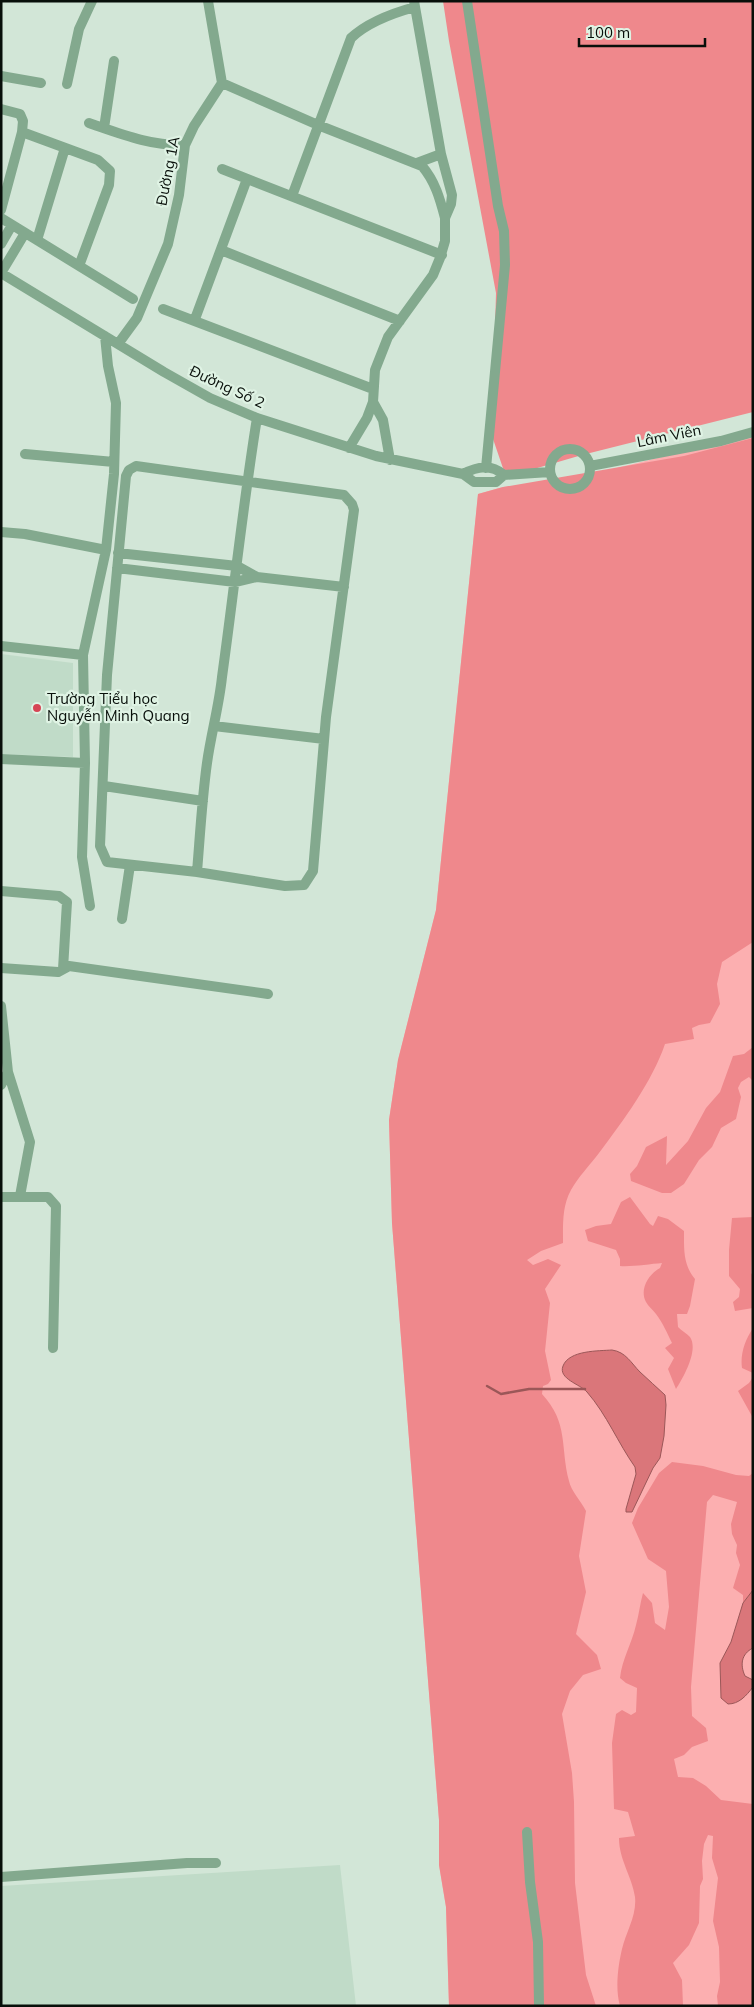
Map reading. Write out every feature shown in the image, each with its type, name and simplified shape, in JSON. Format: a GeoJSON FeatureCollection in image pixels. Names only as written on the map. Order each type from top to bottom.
{"type":"FeatureCollection","features":[{"type":"Feature","properties":{"kind":"street"},"geometry":{"type":"LineString","coordinates":[[67,84],[79,29],[92,1]]}},
{"type":"Feature","properties":{"kind":"street"},"geometry":{"type":"LineString","coordinates":[[208,1],[222,84],[318,125],[417,163],[430,176],[438,193],[445,218],[445,240],[442,255],[433,275],[388,337],[376,370],[372,402],[367,418],[349,448]]}},
{"type":"Feature","properties":{"kind":"street"},"geometry":{"type":"LineString","coordinates":[[468,1],[498,206],[504,231],[505,265],[486,468]]}},
{"type":"Feature","properties":{"kind":"street"},"geometry":{"type":"LineString","coordinates":[[292,196],[351,38],[356,33],[415,4],[441,154],[452,195],[451,204],[445,218]]}},
{"type":"Feature","properties":{"kind":"street"},"geometry":{"type":"LineString","coordinates":[[104,128],[114,61]]}},
{"type":"Feature","properties":{"kind":"street"},"geometry":{"type":"LineString","coordinates":[[1,76],[40,83]]}},
{"type":"Feature","properties":{"kind":"street","name":"Đường 1A"},"geometry":{"type":"LineString","coordinates":[[118,344],[137,318],[168,244],[179,195],[185,145],[194,126],[222,84]]}},
{"type":"Feature","properties":{"kind":"street"},"geometry":{"type":"LineString","coordinates":[[1,109],[20,114],[23,121],[22,132],[1,210]]}},
{"type":"Feature","properties":{"kind":"street"},"geometry":{"type":"LineString","coordinates":[[89,123],[148,142],[166,146],[185,145]]}},
{"type":"Feature","properties":{"kind":"street"},"geometry":{"type":"LineString","coordinates":[[22,132],[98,160],[110,171],[109,185],[79,266]]}},
{"type":"Feature","properties":{"kind":"street"},"geometry":{"type":"LineString","coordinates":[[37,240],[65,148]]}},
{"type":"Feature","properties":{"kind":"street"},"geometry":{"type":"LineString","coordinates":[[417,163],[441,154]]}},
{"type":"Feature","properties":{"kind":"street"},"geometry":{"type":"LineString","coordinates":[[222,169],[442,255]]}},
{"type":"Feature","properties":{"kind":"street"},"geometry":{"type":"LineString","coordinates":[[195,319],[247,179]]}},
{"type":"Feature","properties":{"kind":"street"},"geometry":{"type":"LineString","coordinates":[[1,218],[133,299]]}},
{"type":"Feature","properties":{"kind":"street"},"geometry":{"type":"LineString","coordinates":[[1,244],[12,225]]}},
{"type":"Feature","properties":{"kind":"street"},"geometry":{"type":"LineString","coordinates":[[1,273],[26,233]]}},
{"type":"Feature","properties":{"kind":"street"},"geometry":{"type":"LineString","coordinates":[[221,250],[400,321]]}},
{"type":"Feature","properties":{"kind":"street","name":"Đường Số 2"},"geometry":{"type":"LineString","coordinates":[[1,273],[202,394],[257,418],[390,460],[463,474]]}},
{"type":"Feature","properties":{"kind":"street"},"geometry":{"type":"LineString","coordinates":[[163,308],[373,389]]}},
{"type":"Feature","properties":{"kind":"street"},"geometry":{"type":"LineString","coordinates":[[90,906],[82,856],[85,762],[83,655],[106,550],[114,462],[116,403],[108,366],[105,336]]}},
{"type":"Feature","properties":{"kind":"street"},"geometry":{"type":"LineString","coordinates":[[372,402],[382,420],[390,460]]}},
{"type":"Feature","properties":{"kind":"street"},"geometry":{"type":"LineString","coordinates":[[197,872],[207,762],[222,679],[257,418]]}},
{"type":"Feature","properties":{"kind":"street","name":"Lâm Viên"},"geometry":{"type":"LineString","coordinates":[[590,466],[753,432]]}},
{"type":"Feature","properties":{"kind":"street"},"geometry":{"type":"LineString","coordinates":[[566,449],[579,451],[584,454],[590,466],[590,472],[584,483],[573,489],[567,489],[555,483],[550,472],[552,460],[560,451],[566,449]]}},
{"type":"Feature","properties":{"kind":"street"},"geometry":{"type":"LineString","coordinates":[[25,454],[114,462]]}},
{"type":"Feature","properties":{"kind":"street"},"geometry":{"type":"LineString","coordinates":[[136,466],[344,496],[352,504],[354,510],[324,740],[313,872],[304,885],[284,886],[197,872],[108,862],[100,846],[104,786],[107,675],[118,553],[126,476],[129,470],[136,466]]}},
{"type":"Feature","properties":{"kind":"street"},"geometry":{"type":"LineString","coordinates":[[504,475],[496,468],[475,468],[463,474],[474,482],[490,483],[496,482],[504,475],[550,472]]}},
{"type":"Feature","properties":{"kind":"street"},"geometry":{"type":"LineString","coordinates":[[1,532],[34,536],[106,550]]}},
{"type":"Feature","properties":{"kind":"street"},"geometry":{"type":"LineString","coordinates":[[118,553],[237,566],[257,577]]}},
{"type":"Feature","properties":{"kind":"street"},"geometry":{"type":"LineString","coordinates":[[117,568],[235,582],[257,577],[344,587]]}},
{"type":"Feature","properties":{"kind":"street"},"geometry":{"type":"LineString","coordinates":[[1,646],[83,655]]}},
{"type":"Feature","properties":{"kind":"street"},"geometry":{"type":"LineString","coordinates":[[214,726],[324,740]]}},
{"type":"Feature","properties":{"kind":"street"},"geometry":{"type":"LineString","coordinates":[[1,760],[85,762]]}},
{"type":"Feature","properties":{"kind":"street"},"geometry":{"type":"LineString","coordinates":[[104,786],[203,801]]}},
{"type":"Feature","properties":{"kind":"street"},"geometry":{"type":"LineString","coordinates":[[122,918],[130,865]]}},
{"type":"Feature","properties":{"kind":"street"},"geometry":{"type":"LineString","coordinates":[[1,890],[59,896],[67,902],[64,969]]}},
{"type":"Feature","properties":{"kind":"street"},"geometry":{"type":"LineString","coordinates":[[1,968],[58,972],[69,966],[268,994]]}},
{"type":"Feature","properties":{"kind":"street"},"geometry":{"type":"LineString","coordinates":[[1,1006],[8,1072],[30,1142],[20,1196]]}},
{"type":"Feature","properties":{"kind":"street"},"geometry":{"type":"LineString","coordinates":[[1,1084],[8,1072]]}},
{"type":"Feature","properties":{"kind":"street"},"geometry":{"type":"LineString","coordinates":[[1,1197],[48,1197],[56,1206],[53,1348]]}},
{"type":"Feature","properties":{"kind":"street"},"geometry":{"type":"LineString","coordinates":[[527,1832],[530,1882],[538,1942],[539,2006]]}},
{"type":"Feature","properties":{"kind":"street"},"geometry":{"type":"LineString","coordinates":[[1,1877],[187,1863],[216,1863]]}},
{"type":"Feature","properties":{"kind":"shaded area"},"geometry":{"type":"Polygon","coordinates":[[[443,1],[753,1],[753,412],[582,455],[506,477],[492,436],[496,293],[443,1]]]}},
{"type":"Feature","properties":{"kind":"shaded area"},"geometry":{"type":"Polygon","coordinates":[[[753,435],[753,2006],[449,2006],[446,1907],[439,1865],[439,1820],[392,1223],[389,1120],[398,1060],[436,910],[478,494],[503,487],[538,484],[608,470],[753,435]]]}},
{"type":"Feature","properties":{"kind":"shaded area"},"geometry":{"type":"Polygon","coordinates":[[[753,438],[753,942],[722,962],[717,984],[720,1004],[710,1023],[692,1028],[694,1039],[665,1044],[653,1073],[636,1101],[596,1158],[574,1185],[568,1196],[565,1209],[563,1243],[541,1251],[527,1260],[533,1265],[548,1259],[561,1265],[545,1289],[550,1303],[545,1351],[551,1380],[543,1386],[542,1394],[551,1405],[560,1425],[570,1485],[586,1511],[579,1556],[586,1592],[576,1634],[597,1655],[601,1669],[583,1675],[570,1691],[562,1714],[572,1773],[575,1883],[586,1975],[596,2006],[449,2006],[446,1907],[439,1865],[439,1820],[392,1223],[389,1120],[398,1060],[436,910],[478,494],[503,487],[684,456],[753,438]]]}},
{"type":"Feature","properties":{"kind":"shaded area","name":"Trường Tiểu học Nguyễn Minh Quang"},"geometry":{"type":"Polygon","coordinates":[[[1,654],[73,663],[73,757],[1,754],[1,654]]]}},
{"type":"Feature","properties":{"kind":"shaded area"},"geometry":{"type":"Polygon","coordinates":[[[753,1047],[753,1081],[749,1077],[741,1082],[738,1088],[741,1097],[736,1119],[721,1128],[712,1147],[699,1160],[684,1184],[671,1193],[662,1193],[631,1181],[630,1174],[637,1166],[646,1147],[667,1136],[666,1165],[688,1141],[706,1108],[720,1092],[733,1056],[744,1054],[753,1047]]]}},
{"type":"Feature","properties":{"kind":"shaded area"},"geometry":{"type":"Polygon","coordinates":[[[630,1197],[653,1226],[658,1216],[668,1219],[684,1231],[686,1262],[695,1279],[687,1314],[677,1314],[678,1327],[690,1337],[693,1349],[689,1364],[676,1389],[668,1369],[674,1358],[665,1348],[672,1343],[661,1321],[647,1304],[644,1297],[646,1282],[660,1268],[662,1263],[620,1266],[620,1259],[616,1250],[588,1241],[585,1230],[611,1224],[621,1202],[630,1197]]]}},
{"type":"Feature","properties":{"kind":"shaded area"},"geometry":{"type":"Polygon","coordinates":[[[753,1217],[751,1273],[753,1276],[753,1308],[735,1311],[733,1302],[739,1297],[740,1289],[729,1276],[732,1218],[753,1217]]]}},
{"type":"Feature","properties":{"kind":"shaded area"},"geometry":{"type":"Polygon","coordinates":[[[753,1328],[753,1373],[742,1368],[742,1358],[744,1347],[753,1328]]]}},
{"type":"Feature","properties":{"kind":"shaded area"},"geometry":{"type":"Polygon","coordinates":[[[612,1350],[625,1355],[665,1395],[664,1436],[660,1458],[653,1468],[632,1512],[626,1512],[626,1509],[636,1474],[635,1467],[594,1401],[584,1389],[570,1381],[562,1371],[566,1361],[578,1354],[612,1350]]]}},
{"type":"Feature","properties":{"kind":"shaded area"},"geometry":{"type":"Polygon","coordinates":[[[753,1377],[753,1418],[738,1391],[749,1383],[753,1377]]]}},
{"type":"Feature","properties":{"kind":"shaded area"},"geometry":{"type":"Polygon","coordinates":[[[672,1462],[703,1466],[736,1475],[749,1476],[753,1473],[753,1590],[743,1603],[743,1595],[733,1588],[740,1565],[731,1524],[737,1502],[713,1495],[707,1502],[691,1687],[692,1716],[706,1728],[708,1741],[692,1747],[684,1755],[674,1759],[678,1777],[693,1778],[706,1786],[721,1800],[753,1804],[753,2006],[718,2006],[717,1996],[720,1982],[719,1947],[713,1921],[718,1878],[712,1858],[713,1836],[708,1835],[704,1844],[702,1861],[703,1879],[700,1886],[699,1923],[689,1945],[673,1963],[682,1980],[683,2006],[620,2006],[618,1999],[619,1963],[635,1904],[633,1889],[621,1854],[619,1838],[635,1836],[628,1812],[614,1809],[612,1743],[616,1714],[622,1710],[631,1715],[636,1712],[637,1688],[620,1678],[643,1593],[652,1603],[655,1623],[665,1630],[669,1607],[666,1571],[648,1559],[632,1523],[638,1508],[659,1473],[672,1462]]]}},
{"type":"Feature","properties":{"kind":"shaded area"},"geometry":{"type":"Polygon","coordinates":[[[753,1590],[753,1648],[746,1653],[742,1668],[745,1676],[753,1680],[753,1687],[739,1701],[728,1704],[721,1698],[720,1663],[731,1642],[743,1603],[753,1590]]]}},
{"type":"Feature","properties":{"kind":"shaded area"},"geometry":{"type":"Polygon","coordinates":[[[340,1865],[356,2006],[1,2006],[1,1886],[340,1865]]]}},
{"type":"Feature","properties":{"kind":"waterway"},"geometry":{"type":"LineString","coordinates":[[487,1386],[501,1394],[529,1389],[585,1389]]}},
{"type":"Feature","properties":{"kind":"place","name":"Trường Tiểu học Nguyễn Minh Quang"},"geometry":{"type":"Point","coordinates":[37,708]}}]}
